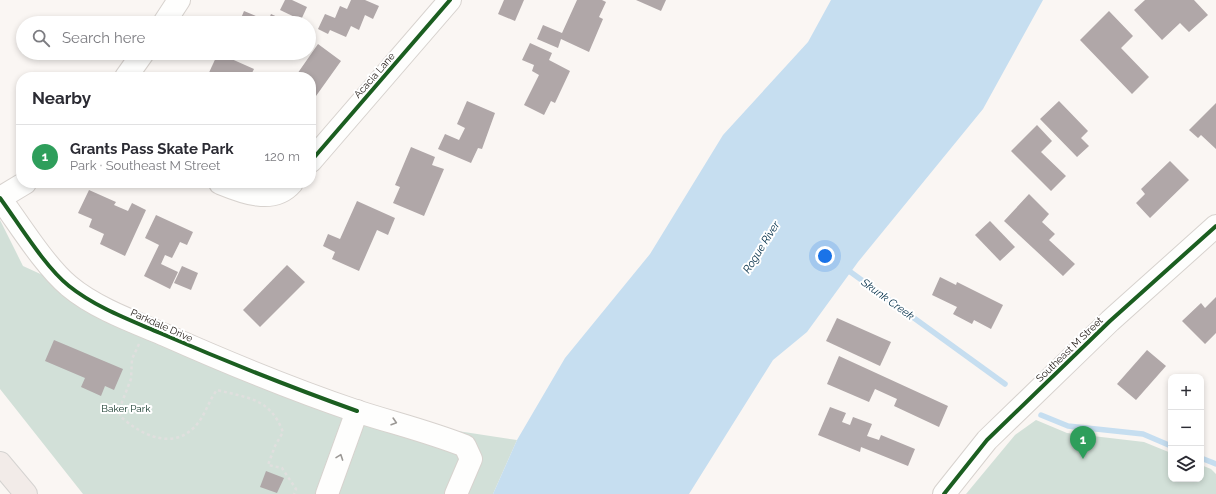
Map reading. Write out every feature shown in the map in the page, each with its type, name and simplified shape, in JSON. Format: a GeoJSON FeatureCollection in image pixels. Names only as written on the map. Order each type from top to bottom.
{"type":"FeatureCollection","features":[{"type":"Feature","properties":{"kind":"highway"},"geometry":{"type":"LineString","coordinates":[[0,463],[26,494]]}},
{"type":"Feature","properties":{"kind":"street"},"geometry":{"type":"LineString","coordinates":[[169,16],[179,0]]}},
{"type":"Feature","properties":{"kind":"street","name":"Acacia Lane"},"geometry":{"type":"LineString","coordinates":[[316,155],[450,0]]}},
{"type":"Feature","properties":{"kind":"street"},"geometry":{"type":"LineString","coordinates":[[130,72],[138,60]]}},
{"type":"Feature","properties":{"kind":"street"},"geometry":{"type":"LineString","coordinates":[[0,198],[17,188]]}},
{"type":"Feature","properties":{"kind":"street"},"geometry":{"type":"LineString","coordinates":[[232,188],[250,195],[265,195],[278,193],[285,188]]}},
{"type":"Feature","properties":{"kind":"street","name":"Parkdale Drive"},"geometry":{"type":"LineString","coordinates":[[0,198],[38,249],[68,285],[84,297],[147,327],[227,362],[357,411],[437,435],[465,446],[471,459],[456,494]]}},
{"type":"Feature","properties":{"kind":"street","name":"Southeast M Street"},"geometry":{"type":"LineString","coordinates":[[944,494],[986,440],[1110,321],[1216,226]]}},
{"type":"Feature","properties":{"kind":"street"},"geometry":{"type":"LineString","coordinates":[[327,494],[357,411]]}},
{"type":"Feature","properties":{"kind":"path"},"geometry":{"type":"LineString","coordinates":[[147,327],[132,359],[130,379],[122,402],[120,416],[134,428],[145,434],[170,440],[181,437],[198,423],[217,390],[248,397],[262,402],[279,422],[283,432],[275,446],[268,464],[282,468],[296,489],[294,494]]}},
{"type":"Feature","properties":{"kind":"green space","name":"Baker Park"},"geometry":{"type":"Polygon","coordinates":[[[0,220],[23,266],[272,380],[392,421],[517,440],[493,494],[83,494],[0,389],[0,220]]]}},
{"type":"Feature","properties":{"kind":"green space"},"geometry":{"type":"Polygon","coordinates":[[[1036,420],[1067,433],[1144,442],[1168,452],[1168,482],[1204,482],[1204,466],[1211,469],[1216,474],[1216,494],[966,494],[1015,435],[1036,420]]]}},
{"type":"Feature","properties":{"kind":"water","name":"Rogue River"},"geometry":{"type":"Polygon","coordinates":[[[831,0],[1043,0],[983,109],[858,262],[807,332],[773,360],[689,494],[493,494],[517,440],[565,358],[650,254],[723,135],[808,42],[831,0]]]}},
{"type":"Feature","properties":{"kind":"building"},"geometry":{"type":"Polygon","coordinates":[[[285,0],[292,0],[307,7],[303,16],[293,16],[280,10],[285,0]]]}},
{"type":"Feature","properties":{"kind":"building"},"geometry":{"type":"Polygon","coordinates":[[[351,0],[365,0],[379,6],[373,19],[365,15],[359,30],[351,26],[346,37],[330,30],[328,34],[318,29],[325,14],[335,18],[340,6],[347,9],[351,0]]]}},
{"type":"Feature","properties":{"kind":"building"},"geometry":{"type":"Polygon","coordinates":[[[504,0],[524,0],[515,21],[498,14],[504,0]]]}},
{"type":"Feature","properties":{"kind":"building"},"geometry":{"type":"Polygon","coordinates":[[[577,0],[602,0],[606,2],[599,17],[603,19],[589,52],[561,39],[558,48],[537,39],[543,25],[562,33],[577,0]]]}},
{"type":"Feature","properties":{"kind":"building"},"geometry":{"type":"Polygon","coordinates":[[[636,0],[666,0],[661,11],[636,0]]]}},
{"type":"Feature","properties":{"kind":"building"},"geometry":{"type":"Polygon","coordinates":[[[1145,0],[1194,0],[1208,15],[1189,32],[1180,23],[1162,40],[1134,10],[1145,0]]]}},
{"type":"Feature","properties":{"kind":"building"},"geometry":{"type":"Polygon","coordinates":[[[244,11],[256,16],[242,16],[244,11]]]}},
{"type":"Feature","properties":{"kind":"building"},"geometry":{"type":"Polygon","coordinates":[[[1109,11],[1133,36],[1121,48],[1149,77],[1132,94],[1080,40],[1109,11]]]}},
{"type":"Feature","properties":{"kind":"building"},"geometry":{"type":"Polygon","coordinates":[[[530,43],[552,53],[549,60],[570,71],[555,103],[551,101],[544,115],[524,105],[539,75],[532,71],[534,65],[522,60],[530,43]]]}},
{"type":"Feature","properties":{"kind":"building"},"geometry":{"type":"Polygon","coordinates":[[[318,44],[341,61],[316,96],[316,72],[298,72],[307,60],[316,60],[316,47],[318,44]]]}},
{"type":"Feature","properties":{"kind":"building"},"geometry":{"type":"Polygon","coordinates":[[[215,60],[234,60],[254,69],[252,72],[209,72],[215,60]]]}},
{"type":"Feature","properties":{"kind":"building"},"geometry":{"type":"Polygon","coordinates":[[[467,101],[495,113],[482,149],[478,148],[471,163],[438,149],[445,134],[459,140],[465,128],[457,124],[467,101]]]}},
{"type":"Feature","properties":{"kind":"building"},"geometry":{"type":"Polygon","coordinates":[[[1059,101],[1088,131],[1081,138],[1089,146],[1077,157],[1040,119],[1059,101]]]}},
{"type":"Feature","properties":{"kind":"building"},"geometry":{"type":"Polygon","coordinates":[[[1216,103],[1216,149],[1201,135],[1198,138],[1189,130],[1216,103]]]}},
{"type":"Feature","properties":{"kind":"building"},"geometry":{"type":"Polygon","coordinates":[[[1037,125],[1052,141],[1041,152],[1066,176],[1051,191],[1011,151],[1037,125]]]}},
{"type":"Feature","properties":{"kind":"building"},"geometry":{"type":"Polygon","coordinates":[[[411,147],[435,157],[432,165],[444,169],[424,216],[393,203],[400,187],[395,185],[411,147]]]}},
{"type":"Feature","properties":{"kind":"building"},"geometry":{"type":"Polygon","coordinates":[[[1170,161],[1189,180],[1150,218],[1136,203],[1145,194],[1141,189],[1170,161]]]}},
{"type":"Feature","properties":{"kind":"building"},"geometry":{"type":"Polygon","coordinates":[[[89,190],[116,202],[114,205],[128,211],[132,203],[146,210],[125,256],[100,244],[104,234],[89,227],[92,219],[78,213],[89,190]]]}},
{"type":"Feature","properties":{"kind":"building"},"geometry":{"type":"Polygon","coordinates":[[[1029,194],[1049,214],[1042,222],[1055,234],[1049,240],[1075,264],[1063,276],[1004,221],[1029,194]]]}},
{"type":"Feature","properties":{"kind":"building"},"geometry":{"type":"Polygon","coordinates":[[[357,201],[395,218],[388,235],[377,230],[359,271],[332,259],[335,252],[323,246],[328,234],[340,239],[357,201]]]}},
{"type":"Feature","properties":{"kind":"building"},"geometry":{"type":"Polygon","coordinates":[[[156,215],[193,232],[187,245],[180,242],[172,258],[165,255],[161,264],[178,272],[170,289],[144,276],[159,245],[145,238],[156,215]]]}},
{"type":"Feature","properties":{"kind":"building"},"geometry":{"type":"Polygon","coordinates":[[[990,221],[1015,247],[1000,261],[975,235],[990,221]]]}},
{"type":"Feature","properties":{"kind":"building"},"geometry":{"type":"Polygon","coordinates":[[[287,265],[305,282],[260,327],[243,310],[287,265]]]}},
{"type":"Feature","properties":{"kind":"building"},"geometry":{"type":"Polygon","coordinates":[[[182,266],[198,273],[191,290],[174,283],[182,266]]]}},
{"type":"Feature","properties":{"kind":"building"},"geometry":{"type":"Polygon","coordinates":[[[940,277],[956,285],[957,282],[1003,305],[991,329],[974,320],[972,324],[953,314],[957,307],[932,295],[940,277]]]}},
{"type":"Feature","properties":{"kind":"building"},"geometry":{"type":"Polygon","coordinates":[[[1216,297],[1216,333],[1205,344],[1182,321],[1201,303],[1205,308],[1216,297]]]}},
{"type":"Feature","properties":{"kind":"building"},"geometry":{"type":"Polygon","coordinates":[[[837,318],[891,342],[880,366],[826,341],[837,318]]]}},
{"type":"Feature","properties":{"kind":"building"},"geometry":{"type":"Polygon","coordinates":[[[54,340],[123,369],[114,390],[105,386],[101,396],[81,387],[85,378],[45,361],[54,340]]]}},
{"type":"Feature","properties":{"kind":"building"},"geometry":{"type":"Polygon","coordinates":[[[1147,350],[1166,366],[1136,400],[1117,384],[1147,350]]]}},
{"type":"Feature","properties":{"kind":"building"},"geometry":{"type":"Polygon","coordinates":[[[839,356],[948,406],[939,427],[894,406],[897,399],[875,389],[869,402],[827,384],[839,356]]]}},
{"type":"Feature","properties":{"kind":"building"},"geometry":{"type":"Polygon","coordinates":[[[830,407],[846,413],[842,422],[850,425],[853,417],[872,424],[867,436],[879,440],[881,435],[915,449],[908,466],[861,447],[860,452],[818,435],[830,407]]]}},
{"type":"Feature","properties":{"kind":"building"},"geometry":{"type":"Polygon","coordinates":[[[266,471],[284,478],[277,493],[260,487],[266,471]]]}},
{"type":"Feature","properties":{"kind":"waterway","name":"Skunk Creek"},"geometry":{"type":"LineString","coordinates":[[845,268],[1005,384]]}},
{"type":"Feature","properties":{"kind":"waterway","name":"Skunk Creek"},"geometry":{"type":"LineString","coordinates":[[1041,415],[1068,426],[1143,434],[1168,445]]}},
{"type":"Feature","properties":{"kind":"waterway","name":"Skunk Creek"},"geometry":{"type":"LineString","coordinates":[[1204,459],[1216,464]]}},
{"type":"Feature","properties":{"kind":"cycle path"},"geometry":{"type":"LineString","coordinates":[[316,155],[450,0]]}},
{"type":"Feature","properties":{"kind":"cycle path"},"geometry":{"type":"LineString","coordinates":[[0,198],[51,268],[60,278],[79,294],[101,307],[209,354],[357,411]]}},
{"type":"Feature","properties":{"kind":"cycle path"},"geometry":{"type":"LineString","coordinates":[[944,494],[987,440],[1110,321],[1216,226]]}},
{"type":"Feature","properties":{"kind":"place","name":"Grants Pass Skate Park"},"geometry":{"type":"Point","coordinates":[1083,459]}}]}
